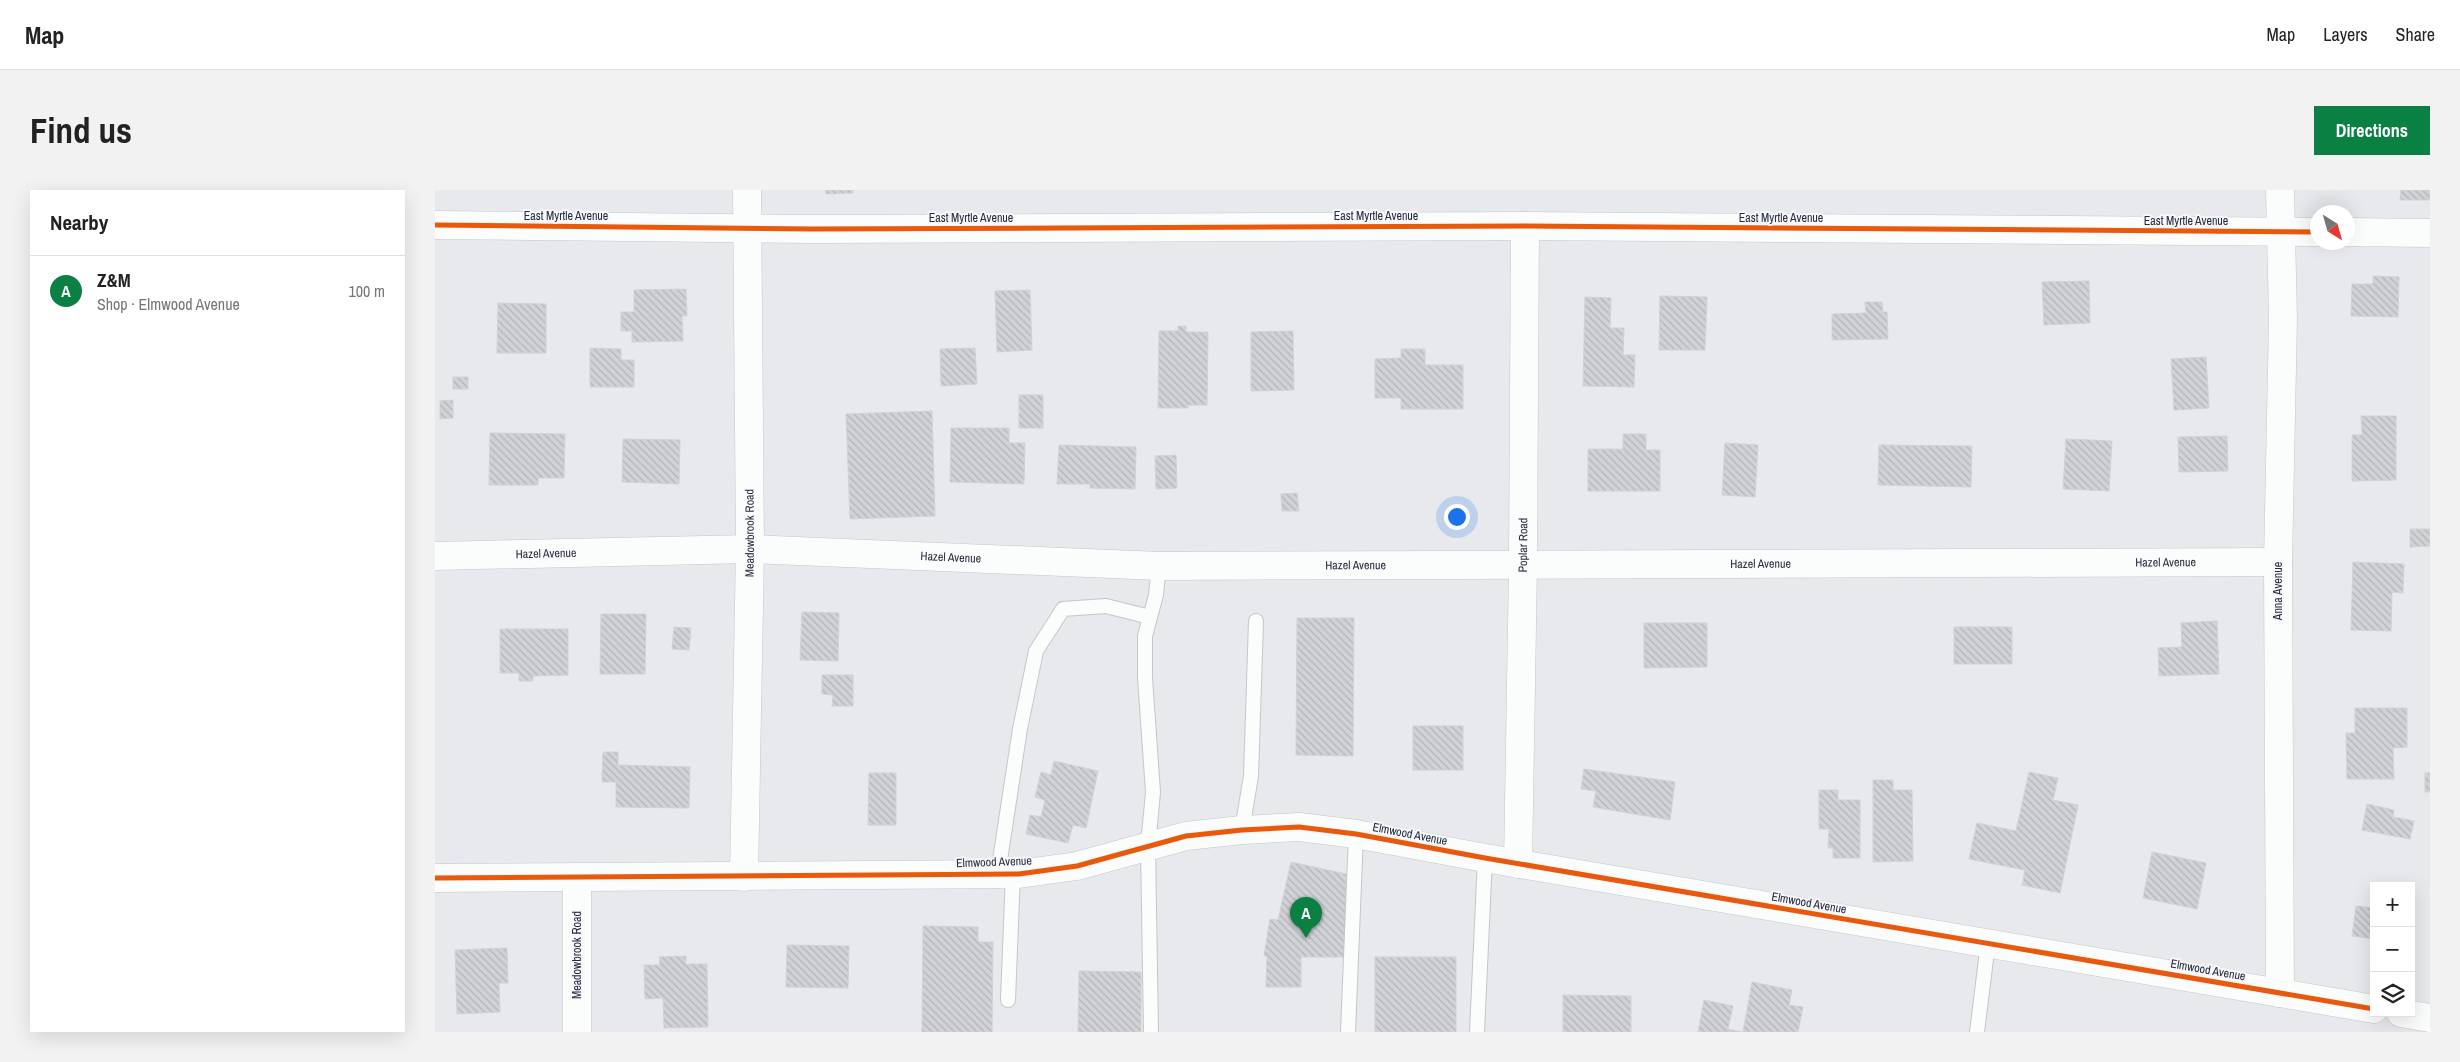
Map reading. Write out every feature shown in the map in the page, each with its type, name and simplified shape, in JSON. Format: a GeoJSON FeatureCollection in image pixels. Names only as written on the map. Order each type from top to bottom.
{"type":"FeatureCollection","features":[{"type":"Feature","properties":{"kind":"street","name":"Meadowbrook Road"},"geometry":{"type":"LineString","coordinates":[[744,877],[750,549],[747,190]]}},
{"type":"Feature","properties":{"kind":"street","name":"Anna Avenue"},"geometry":{"type":"LineString","coordinates":[[2280,992],[2278,562],[2283,318],[2281,190]]}},
{"type":"Feature","properties":{"kind":"street","name":"East Myrtle Avenue"},"geometry":{"type":"LineString","coordinates":[[435,225],[747,228],[1525,226],[2310,232]]}},
{"type":"Feature","properties":{"kind":"street","name":"Poplar Road"},"geometry":{"type":"LineString","coordinates":[[1518,864],[1523,565],[1525,226]]}},
{"type":"Feature","properties":{"kind":"street"},"geometry":{"type":"LineString","coordinates":[[2355,232],[2430,233]]}},
{"type":"Feature","properties":{"kind":"street","name":"Hazel Avenue"},"geometry":{"type":"LineString","coordinates":[[435,556],[750,549],[1159,566],[2278,562]]}},
{"type":"Feature","properties":{"kind":"street","name":"Elmwood Avenue"},"geometry":{"type":"LineString","coordinates":[[435,878],[577,879],[1006,873],[1077,866],[1186,836],[1299,827],[1356,834],[1518,864],[2370,1008]]}},
{"type":"Feature","properties":{"kind":"street","name":"Meadowbrook Road"},"geometry":{"type":"LineString","coordinates":[[577,879],[577,1032]]}},
{"type":"Feature","properties":{"kind":"street"},"geometry":{"type":"LineString","coordinates":[[2415,1015],[2430,1018]]}},
{"type":"Feature","properties":{"kind":"lane"},"geometry":{"type":"LineString","coordinates":[[1151,1032],[1148,846],[1153,792],[1145,678],[1145,636],[1156,595],[1159,566]]}},
{"type":"Feature","properties":{"kind":"lane"},"geometry":{"type":"LineString","coordinates":[[1008,1000],[1006,873],[1020,729],[1036,651],[1063,609],[1106,606],[1150,617]]}},
{"type":"Feature","properties":{"kind":"lane"},"geometry":{"type":"LineString","coordinates":[[1243,830],[1251,776],[1256,621]]}},
{"type":"Feature","properties":{"kind":"lane"},"geometry":{"type":"LineString","coordinates":[[1348,1032],[1356,834]]}},
{"type":"Feature","properties":{"kind":"lane"},"geometry":{"type":"LineString","coordinates":[[1477,1032],[1485,858]]}},
{"type":"Feature","properties":{"kind":"lane"},"geometry":{"type":"LineString","coordinates":[[1977,1032],[1988,944]]}},
{"type":"Feature","properties":{"kind":"building"},"geometry":{"type":"Polygon","coordinates":[[[826,190],[853,190],[853,193],[826,194],[826,190]]]}},
{"type":"Feature","properties":{"kind":"building"},"geometry":{"type":"Polygon","coordinates":[[[2401,190],[2430,190],[2430,200],[2400,200],[2401,190]]]}},
{"type":"Feature","properties":{"kind":"building"},"geometry":{"type":"Polygon","coordinates":[[[2373,276],[2399,277],[2398,317],[2351,316],[2352,284],[2373,284],[2373,276]]]}},
{"type":"Feature","properties":{"kind":"building"},"geometry":{"type":"Polygon","coordinates":[[[2089,281],[2090,323],[2044,325],[2042,282],[2089,281]]]}},
{"type":"Feature","properties":{"kind":"building"},"geometry":{"type":"Polygon","coordinates":[[[686,289],[687,316],[682,316],[683,341],[632,342],[632,331],[621,331],[621,312],[634,312],[634,290],[686,289]]]}},
{"type":"Feature","properties":{"kind":"building"},"geometry":{"type":"Polygon","coordinates":[[[1030,290],[1032,350],[997,352],[995,291],[1030,290]]]}},
{"type":"Feature","properties":{"kind":"building"},"geometry":{"type":"Polygon","coordinates":[[[1660,296],[1707,297],[1705,350],[1659,350],[1660,296]]]}},
{"type":"Feature","properties":{"kind":"building"},"geometry":{"type":"Polygon","coordinates":[[[1585,297],[1611,298],[1610,328],[1624,328],[1623,355],[1635,355],[1634,387],[1583,386],[1585,297]]]}},
{"type":"Feature","properties":{"kind":"building"},"geometry":{"type":"Polygon","coordinates":[[[1865,302],[1882,302],[1883,312],[1887,312],[1888,339],[1832,340],[1832,314],[1866,313],[1865,302]]]}},
{"type":"Feature","properties":{"kind":"building"},"geometry":{"type":"Polygon","coordinates":[[[498,303],[546,304],[546,353],[497,353],[498,303]]]}},
{"type":"Feature","properties":{"kind":"building"},"geometry":{"type":"Polygon","coordinates":[[[1178,326],[1186,326],[1186,332],[1208,332],[1207,405],[1188,405],[1188,408],[1158,408],[1159,331],[1178,331],[1178,326]]]}},
{"type":"Feature","properties":{"kind":"building"},"geometry":{"type":"Polygon","coordinates":[[[1293,331],[1294,390],[1251,391],[1251,332],[1293,331]]]}},
{"type":"Feature","properties":{"kind":"building"},"geometry":{"type":"Polygon","coordinates":[[[590,348],[621,349],[621,360],[634,360],[634,387],[590,387],[590,348]]]}},
{"type":"Feature","properties":{"kind":"building"},"geometry":{"type":"Polygon","coordinates":[[[975,348],[977,384],[941,386],[940,349],[975,348]]]}},
{"type":"Feature","properties":{"kind":"building"},"geometry":{"type":"Polygon","coordinates":[[[1401,349],[1425,349],[1425,365],[1463,365],[1463,409],[1401,409],[1401,398],[1375,398],[1375,359],[1401,358],[1401,349]]]}},
{"type":"Feature","properties":{"kind":"building"},"geometry":{"type":"Polygon","coordinates":[[[2206,357],[2209,408],[2174,410],[2171,359],[2206,357]]]}},
{"type":"Feature","properties":{"kind":"building"},"geometry":{"type":"Polygon","coordinates":[[[453,377],[468,377],[468,389],[453,389],[453,377]]]}},
{"type":"Feature","properties":{"kind":"building"},"geometry":{"type":"Polygon","coordinates":[[[1019,395],[1043,395],[1043,428],[1019,428],[1019,395]]]}},
{"type":"Feature","properties":{"kind":"building"},"geometry":{"type":"Polygon","coordinates":[[[453,400],[453,418],[440,419],[440,401],[453,400]]]}},
{"type":"Feature","properties":{"kind":"building"},"geometry":{"type":"Polygon","coordinates":[[[932,411],[935,516],[850,519],[846,414],[932,411]]]}},
{"type":"Feature","properties":{"kind":"building"},"geometry":{"type":"Polygon","coordinates":[[[2361,416],[2396,416],[2396,480],[2352,481],[2352,435],[2362,435],[2361,416]]]}},
{"type":"Feature","properties":{"kind":"building"},"geometry":{"type":"Polygon","coordinates":[[[951,428],[1009,428],[1009,443],[1025,443],[1024,484],[950,482],[951,428]]]}},
{"type":"Feature","properties":{"kind":"building"},"geometry":{"type":"Polygon","coordinates":[[[490,433],[565,434],[564,478],[538,478],[538,485],[489,485],[490,433]]]}},
{"type":"Feature","properties":{"kind":"building"},"geometry":{"type":"Polygon","coordinates":[[[1623,434],[1646,434],[1646,450],[1660,450],[1660,491],[1588,491],[1588,449],[1623,449],[1623,434]]]}},
{"type":"Feature","properties":{"kind":"building"},"geometry":{"type":"Polygon","coordinates":[[[2227,436],[2228,471],[2179,472],[2178,437],[2227,436]]]}},
{"type":"Feature","properties":{"kind":"building"},"geometry":{"type":"Polygon","coordinates":[[[623,439],[680,440],[679,484],[622,482],[623,439]]]}},
{"type":"Feature","properties":{"kind":"building"},"geometry":{"type":"Polygon","coordinates":[[[2066,439],[2112,441],[2109,491],[2063,489],[2066,439]]]}},
{"type":"Feature","properties":{"kind":"building"},"geometry":{"type":"Polygon","coordinates":[[[1725,443],[1758,445],[1755,497],[1722,495],[1725,443]]]}},
{"type":"Feature","properties":{"kind":"building"},"geometry":{"type":"Polygon","coordinates":[[[1059,445],[1136,447],[1135,489],[1090,488],[1090,484],[1057,484],[1059,445]]]}},
{"type":"Feature","properties":{"kind":"building"},"geometry":{"type":"Polygon","coordinates":[[[1879,445],[1972,446],[1971,487],[1878,485],[1879,445]]]}},
{"type":"Feature","properties":{"kind":"building"},"geometry":{"type":"Polygon","coordinates":[[[1176,455],[1177,488],[1156,489],[1155,456],[1176,455]]]}},
{"type":"Feature","properties":{"kind":"building"},"geometry":{"type":"Polygon","coordinates":[[[1297,493],[1299,511],[1282,511],[1281,494],[1297,493]]]}},
{"type":"Feature","properties":{"kind":"building"},"geometry":{"type":"Polygon","coordinates":[[[2410,529],[2430,529],[2430,546],[2410,547],[2410,529]]]}},
{"type":"Feature","properties":{"kind":"building"},"geometry":{"type":"Polygon","coordinates":[[[2353,562],[2404,564],[2403,593],[2392,592],[2391,631],[2351,630],[2353,562]]]}},
{"type":"Feature","properties":{"kind":"building"},"geometry":{"type":"Polygon","coordinates":[[[802,612],[839,613],[838,661],[800,660],[802,612]]]}},
{"type":"Feature","properties":{"kind":"building"},"geometry":{"type":"Polygon","coordinates":[[[601,614],[646,614],[645,674],[600,674],[601,614]]]}},
{"type":"Feature","properties":{"kind":"building"},"geometry":{"type":"Polygon","coordinates":[[[1297,618],[1354,618],[1353,756],[1296,755],[1297,618]]]}},
{"type":"Feature","properties":{"kind":"building"},"geometry":{"type":"Polygon","coordinates":[[[2217,621],[2219,674],[2159,676],[2158,648],[2182,647],[2181,623],[2217,621]]]}},
{"type":"Feature","properties":{"kind":"building"},"geometry":{"type":"Polygon","coordinates":[[[1644,623],[1707,623],[1707,667],[1644,668],[1644,623]]]}},
{"type":"Feature","properties":{"kind":"building"},"geometry":{"type":"Polygon","coordinates":[[[674,627],[691,628],[689,650],[672,649],[674,627]]]}},
{"type":"Feature","properties":{"kind":"building"},"geometry":{"type":"Polygon","coordinates":[[[1954,627],[2012,627],[2012,664],[1954,664],[1954,627]]]}},
{"type":"Feature","properties":{"kind":"building"},"geometry":{"type":"Polygon","coordinates":[[[500,629],[568,629],[568,675],[533,676],[533,681],[519,681],[519,673],[500,673],[500,629]]]}},
{"type":"Feature","properties":{"kind":"building"},"geometry":{"type":"Polygon","coordinates":[[[822,675],[853,675],[853,706],[832,706],[833,695],[822,694],[822,675]]]}},
{"type":"Feature","properties":{"kind":"building"},"geometry":{"type":"Polygon","coordinates":[[[2355,708],[2407,708],[2407,747],[2393,748],[2394,779],[2347,779],[2346,733],[2355,733],[2355,708]]]}},
{"type":"Feature","properties":{"kind":"building"},"geometry":{"type":"Polygon","coordinates":[[[1413,726],[1463,726],[1463,770],[1413,770],[1413,726]]]}},
{"type":"Feature","properties":{"kind":"building"},"geometry":{"type":"Polygon","coordinates":[[[603,752],[618,752],[618,765],[690,767],[689,808],[616,807],[616,782],[602,782],[603,752]]]}},
{"type":"Feature","properties":{"kind":"building"},"geometry":{"type":"Polygon","coordinates":[[[1054,761],[1098,771],[1086,828],[1073,825],[1068,843],[1026,834],[1030,815],[1041,817],[1045,800],[1035,797],[1041,772],[1051,775],[1054,761]]]}},
{"type":"Feature","properties":{"kind":"building"},"geometry":{"type":"Polygon","coordinates":[[[1584,769],[1675,782],[1670,820],[1593,807],[1596,791],[1581,789],[1584,769]]]}},
{"type":"Feature","properties":{"kind":"building"},"geometry":{"type":"Polygon","coordinates":[[[2029,772],[2058,778],[2053,800],[2078,805],[2060,893],[2022,885],[2025,870],[1969,859],[1977,823],[2016,831],[2029,772]]]}},
{"type":"Feature","properties":{"kind":"building"},"geometry":{"type":"Polygon","coordinates":[[[869,773],[896,773],[896,825],[868,825],[869,773]]]}},
{"type":"Feature","properties":{"kind":"building"},"geometry":{"type":"Polygon","coordinates":[[[2425,773],[2430,773],[2430,792],[2425,792],[2425,773]]]}},
{"type":"Feature","properties":{"kind":"building"},"geometry":{"type":"Polygon","coordinates":[[[1873,780],[1893,780],[1893,790],[1912,790],[1913,861],[1873,862],[1873,780]]]}},
{"type":"Feature","properties":{"kind":"building"},"geometry":{"type":"Polygon","coordinates":[[[1819,790],[1838,790],[1838,800],[1860,800],[1860,858],[1833,858],[1833,848],[1828,848],[1829,829],[1819,829],[1819,790]]]}},
{"type":"Feature","properties":{"kind":"building"},"geometry":{"type":"Polygon","coordinates":[[[2367,804],[2394,810],[2393,817],[2414,821],[2410,839],[2362,830],[2367,804]]]}},
{"type":"Feature","properties":{"kind":"building"},"geometry":{"type":"Polygon","coordinates":[[[2152,852],[2206,863],[2197,909],[2143,898],[2152,852]]]}},
{"type":"Feature","properties":{"kind":"building"},"geometry":{"type":"Polygon","coordinates":[[[1291,862],[1346,874],[1345,957],[1301,957],[1301,987],[1266,987],[1267,956],[1264,956],[1270,919],[1278,920],[1291,862]]]}},
{"type":"Feature","properties":{"kind":"building"},"geometry":{"type":"Polygon","coordinates":[[[2356,906],[2370,908],[2370,938],[2352,936],[2356,906]]]}},
{"type":"Feature","properties":{"kind":"building"},"geometry":{"type":"Polygon","coordinates":[[[923,926],[978,927],[978,942],[993,942],[992,1032],[922,1032],[923,926]]]}},
{"type":"Feature","properties":{"kind":"building"},"geometry":{"type":"Polygon","coordinates":[[[787,945],[849,946],[848,988],[786,987],[787,945]]]}},
{"type":"Feature","properties":{"kind":"building"},"geometry":{"type":"Polygon","coordinates":[[[507,948],[508,983],[499,983],[500,1012],[457,1014],[455,950],[507,948]]]}},
{"type":"Feature","properties":{"kind":"building"},"geometry":{"type":"Polygon","coordinates":[[[686,956],[686,964],[707,964],[708,1027],[664,1028],[663,998],[645,999],[644,965],[660,965],[659,957],[686,956]]]}},
{"type":"Feature","properties":{"kind":"building"},"geometry":{"type":"Polygon","coordinates":[[[1375,957],[1456,957],[1456,1032],[1375,1032],[1375,957]]]}},
{"type":"Feature","properties":{"kind":"building"},"geometry":{"type":"Polygon","coordinates":[[[1079,971],[1141,972],[1141,1032],[1078,1032],[1079,971]]]}},
{"type":"Feature","properties":{"kind":"building"},"geometry":{"type":"Polygon","coordinates":[[[1752,982],[1792,990],[1789,1005],[1803,1007],[1798,1032],[1743,1032],[1752,982]]]}},
{"type":"Feature","properties":{"kind":"building"},"geometry":{"type":"Polygon","coordinates":[[[1563,995],[1631,996],[1631,1032],[1563,1032],[1563,995]]]}},
{"type":"Feature","properties":{"kind":"building"},"geometry":{"type":"Polygon","coordinates":[[[1704,1000],[1733,1006],[1728,1029],[1742,1032],[1698,1032],[1704,1000]]]}},
{"type":"Feature","properties":{"kind":"cycle path"},"geometry":{"type":"LineString","coordinates":[[435,225],[813,229],[1525,226],[2310,232]]}},
{"type":"Feature","properties":{"kind":"cycle path"},"geometry":{"type":"LineString","coordinates":[[435,878],[1019,874],[1077,866],[1186,836],[1242,830],[1299,827],[1356,834],[1485,858],[2370,1008]]}},
{"type":"Feature","properties":{"kind":"place","name":"Z&M"},"geometry":{"type":"Point","coordinates":[1306,938]}}]}
